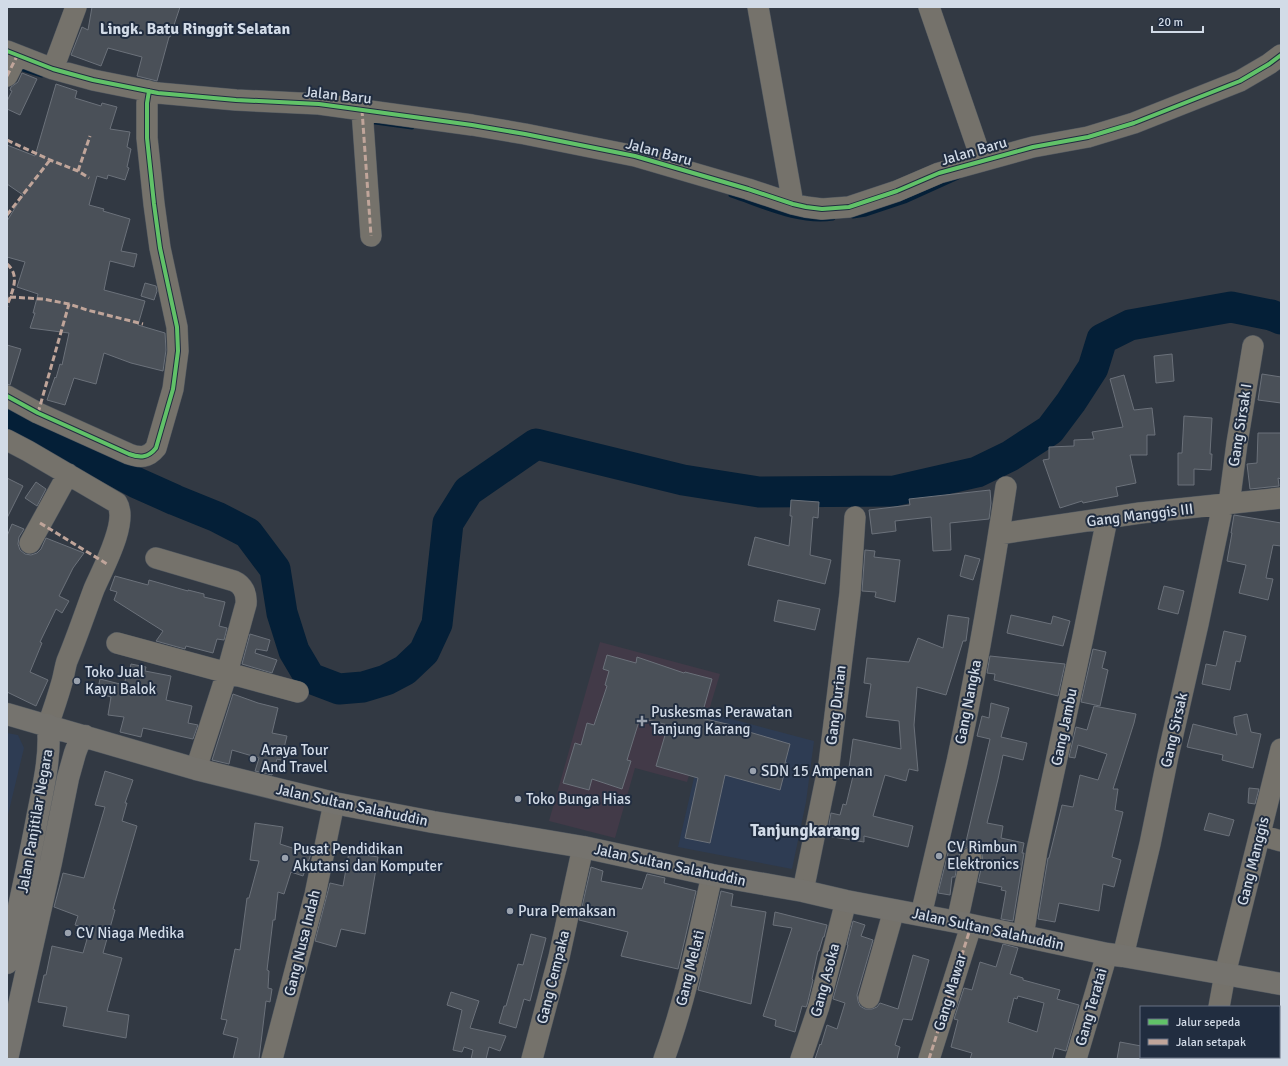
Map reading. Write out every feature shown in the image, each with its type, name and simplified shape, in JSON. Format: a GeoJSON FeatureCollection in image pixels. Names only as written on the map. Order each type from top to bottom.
{"type":"FeatureCollection","features":[{"type":"Feature","properties":{"kind":"main road","name":"Jalan Sultan Salahuddin"},"geometry":{"type":"LineString","coordinates":[[7,714],[56,727],[196,769],[334,803],[433,822],[583,847],[712,875],[803,891],[1115,955],[1281,984]]}},
{"type":"Feature","properties":{"kind":"main road","name":"Jalan Panjitilar Negara"},"geometry":{"type":"LineString","coordinates":[[7,963],[30,858],[47,770],[49,742],[56,727]]}},
{"type":"Feature","properties":{"kind":"main road"},"geometry":{"type":"LineString","coordinates":[[7,1059],[51,862],[68,778],[78,745],[85,736]]}},
{"type":"Feature","properties":{"kind":"street"},"geometry":{"type":"LineString","coordinates":[[53,69],[76,7]]}},
{"type":"Feature","properties":{"kind":"street"},"geometry":{"type":"LineString","coordinates":[[758,7],[793,204]]}},
{"type":"Feature","properties":{"kind":"street"},"geometry":{"type":"LineString","coordinates":[[929,7],[982,161]]}},
{"type":"Feature","properties":{"kind":"street","name":"Jalan Baru"},"geometry":{"type":"LineString","coordinates":[[11,63],[53,69],[148,97],[158,93],[200,98],[319,104],[363,119],[472,125],[525,134],[635,156],[748,189],[793,204],[822,209],[849,207],[897,191],[939,173],[1033,147],[1088,137],[1134,123],[1240,81],[1281,55]]}},
{"type":"Feature","properties":{"kind":"street"},"geometry":{"type":"LineString","coordinates":[[7,396],[38,413],[129,454],[140,457],[147,456],[156,448],[173,389],[178,351],[177,327],[160,248],[147,138],[148,97]]}},
{"type":"Feature","properties":{"kind":"street"},"geometry":{"type":"LineString","coordinates":[[363,119],[371,236]]}},
{"type":"Feature","properties":{"kind":"street","name":"Gang Sirsak I"},"geometry":{"type":"LineString","coordinates":[[1226,504],[1253,346]]}},
{"type":"Feature","properties":{"kind":"street"},"geometry":{"type":"LineString","coordinates":[[7,440],[117,503],[120,509],[116,536],[107,564],[99,576],[68,660],[60,688],[56,727]]}},
{"type":"Feature","properties":{"kind":"street"},"geometry":{"type":"LineString","coordinates":[[30,543],[68,474]]}},
{"type":"Feature","properties":{"kind":"street","name":"Gang Nangka"},"geometry":{"type":"LineString","coordinates":[[921,915],[961,740],[990,592],[1006,487]]}},
{"type":"Feature","properties":{"kind":"street","name":"Gang Manggis III"},"geometry":{"type":"LineString","coordinates":[[999,534],[1140,513],[1281,498]]}},
{"type":"Feature","properties":{"kind":"street","name":"Gang Sirsak"},"geometry":{"type":"LineString","coordinates":[[1115,955],[1150,844],[1168,756],[1226,504]]}},
{"type":"Feature","properties":{"kind":"street","name":"Gang Durian"},"geometry":{"type":"LineString","coordinates":[[803,891],[829,764],[850,593],[855,517]]}},
{"type":"Feature","properties":{"kind":"street","name":"Gang Jambu"},"geometry":{"type":"LineString","coordinates":[[1023,936],[1037,850],[1084,637],[1107,519]]}},
{"type":"Feature","properties":{"kind":"street"},"geometry":{"type":"LineString","coordinates":[[156,558],[237,582],[243,589],[246,597],[246,604],[227,673],[196,769]]}},
{"type":"Feature","properties":{"kind":"street"},"geometry":{"type":"LineString","coordinates":[[117,643],[298,692]]}},
{"type":"Feature","properties":{"kind":"street","name":"Gang Manggis"},"geometry":{"type":"LineString","coordinates":[[1219,1006],[1225,974],[1281,749]]}},
{"type":"Feature","properties":{"kind":"street","name":"Gang Nusa Indah"},"geometry":{"type":"LineString","coordinates":[[272,1059],[315,895],[334,803]]}},
{"type":"Feature","properties":{"kind":"street"},"geometry":{"type":"LineString","coordinates":[[1260,835],[1281,840]]}},
{"type":"Feature","properties":{"kind":"street","name":"Gang Cempaka"},"geometry":{"type":"LineString","coordinates":[[532,1059],[559,957],[583,847]]}},
{"type":"Feature","properties":{"kind":"street","name":"Gang Mawar"},"geometry":{"type":"LineString","coordinates":[[929,1059],[964,924],[971,858]]}},
{"type":"Feature","properties":{"kind":"street","name":"Gang Melati"},"geometry":{"type":"LineString","coordinates":[[664,1059],[688,982],[712,875]]}},
{"type":"Feature","properties":{"kind":"street","name":"Gang Asoka"},"geometry":{"type":"LineString","coordinates":[[801,1059],[819,1006],[846,901]]}},
{"type":"Feature","properties":{"kind":"street"},"geometry":{"type":"LineString","coordinates":[[869,998],[894,910]]}},
{"type":"Feature","properties":{"kind":"street","name":"Gang Teratai"},"geometry":{"type":"LineString","coordinates":[[1076,1059],[1115,955]]}},
{"type":"Feature","properties":{"kind":"shaded area","name":"Puskesmas Perawatan Tanjung Karang"},"geometry":{"type":"Polygon","coordinates":[[[600,642],[720,674],[687,782],[635,768],[615,838],[549,821],[600,642]]]}},
{"type":"Feature","properties":{"kind":"shaded area","name":"SDN 15 Ampenan"},"geometry":{"type":"Polygon","coordinates":[[[709,713],[814,741],[806,802],[792,869],[678,847],[709,713]]]}},
{"type":"Feature","properties":{"kind":"shaded area"},"geometry":{"type":"Polygon","coordinates":[[[7,733],[18,735],[24,748],[7,819],[7,733]]]}},
{"type":"Feature","properties":{"kind":"building"},"geometry":{"type":"Polygon","coordinates":[[[92,7],[180,7],[169,37],[157,81],[137,76],[142,57],[108,48],[101,66],[71,55],[82,27],[88,30],[92,7]]]}},
{"type":"Feature","properties":{"kind":"building"},"geometry":{"type":"Polygon","coordinates":[[[22,73],[37,79],[20,115],[7,109],[7,101],[12,91],[10,90],[11,87],[18,82],[22,73]]]}},
{"type":"Feature","properties":{"kind":"building"},"geometry":{"type":"Polygon","coordinates":[[[56,84],[77,91],[75,98],[101,106],[102,103],[117,107],[110,129],[130,132],[127,147],[131,149],[127,167],[129,168],[125,180],[108,175],[107,179],[97,176],[89,205],[130,219],[121,251],[137,254],[134,267],[110,261],[104,290],[145,301],[138,325],[165,333],[166,350],[163,371],[131,363],[104,353],[96,384],[74,378],[65,405],[47,400],[60,364],[62,365],[69,333],[30,328],[35,313],[33,313],[38,294],[17,287],[25,262],[7,257],[7,221],[23,195],[7,184],[7,145],[35,156],[56,84]]]}},
{"type":"Feature","properties":{"kind":"building"},"geometry":{"type":"Polygon","coordinates":[[[145,283],[156,286],[157,291],[154,300],[141,296],[145,283]]]}},
{"type":"Feature","properties":{"kind":"building"},"geometry":{"type":"Polygon","coordinates":[[[7,345],[21,349],[10,385],[7,384],[7,345]]]}},
{"type":"Feature","properties":{"kind":"building"},"geometry":{"type":"Polygon","coordinates":[[[1172,354],[1174,381],[1156,383],[1154,356],[1172,354]]]}},
{"type":"Feature","properties":{"kind":"building"},"geometry":{"type":"Polygon","coordinates":[[[1262,374],[1281,377],[1281,403],[1258,400],[1262,374]]]}},
{"type":"Feature","properties":{"kind":"building"},"geometry":{"type":"Polygon","coordinates":[[[1124,375],[1134,410],[1152,408],[1155,435],[1147,435],[1147,455],[1130,455],[1136,483],[1116,487],[1118,496],[1083,503],[1082,501],[1060,508],[1043,460],[1049,459],[1049,447],[1074,446],[1074,440],[1094,439],[1092,432],[1123,427],[1110,379],[1124,375]]]}},
{"type":"Feature","properties":{"kind":"building"},"geometry":{"type":"Polygon","coordinates":[[[1184,416],[1212,418],[1210,454],[1212,454],[1211,470],[1194,469],[1194,485],[1178,485],[1178,453],[1182,453],[1184,416]]]}},
{"type":"Feature","properties":{"kind":"building"},"geometry":{"type":"Polygon","coordinates":[[[1258,433],[1281,433],[1281,479],[1278,478],[1279,486],[1250,489],[1247,464],[1257,463],[1258,433]]]}},
{"type":"Feature","properties":{"kind":"building"},"geometry":{"type":"Polygon","coordinates":[[[7,478],[23,486],[7,518],[7,478]]]}},
{"type":"Feature","properties":{"kind":"building"},"geometry":{"type":"Polygon","coordinates":[[[36,482],[46,489],[37,506],[25,498],[36,482]]]}},
{"type":"Feature","properties":{"kind":"building"},"geometry":{"type":"Polygon","coordinates":[[[990,490],[991,503],[989,519],[950,523],[951,550],[933,551],[931,517],[895,521],[896,531],[872,534],[869,510],[910,505],[909,499],[990,490]]]}},
{"type":"Feature","properties":{"kind":"building"},"geometry":{"type":"Polygon","coordinates":[[[791,500],[819,502],[818,518],[813,517],[810,555],[831,560],[825,584],[748,565],[755,537],[789,546],[792,516],[790,516],[791,500]]]}},
{"type":"Feature","properties":{"kind":"building"},"geometry":{"type":"Polygon","coordinates":[[[1234,515],[1281,523],[1281,546],[1273,545],[1266,578],[1273,579],[1268,600],[1239,593],[1246,565],[1227,561],[1234,515]]]}},
{"type":"Feature","properties":{"kind":"building"},"geometry":{"type":"Polygon","coordinates":[[[12,524],[24,529],[19,537],[18,544],[20,550],[25,554],[31,555],[37,553],[41,549],[46,538],[84,553],[73,568],[59,596],[69,601],[62,613],[56,609],[40,642],[42,643],[30,672],[48,680],[36,706],[7,692],[7,536],[12,524]]]}},
{"type":"Feature","properties":{"kind":"building"},"geometry":{"type":"Polygon","coordinates":[[[865,550],[875,551],[874,557],[900,560],[895,602],[875,597],[876,592],[862,591],[865,550]]]}},
{"type":"Feature","properties":{"kind":"building"},"geometry":{"type":"Polygon","coordinates":[[[965,555],[980,559],[973,580],[960,576],[965,555]]]}},
{"type":"Feature","properties":{"kind":"building"},"geometry":{"type":"Polygon","coordinates":[[[115,576],[148,585],[149,580],[204,594],[204,597],[225,602],[219,626],[227,628],[224,640],[217,639],[213,653],[186,646],[185,649],[156,641],[163,631],[114,600],[117,592],[110,590],[115,576]]]}},
{"type":"Feature","properties":{"kind":"building"},"geometry":{"type":"Polygon","coordinates":[[[1164,586],[1184,591],[1178,614],[1158,609],[1164,586]]]}},
{"type":"Feature","properties":{"kind":"building"},"geometry":{"type":"Polygon","coordinates":[[[778,600],[820,609],[815,630],[774,621],[778,600]]]}},
{"type":"Feature","properties":{"kind":"building"},"geometry":{"type":"Polygon","coordinates":[[[948,615],[969,618],[966,641],[963,641],[946,695],[917,687],[914,725],[918,771],[909,769],[906,781],[885,775],[873,816],[913,826],[908,847],[864,836],[864,842],[827,836],[831,813],[840,815],[843,804],[846,805],[853,776],[848,775],[853,739],[901,749],[899,721],[866,717],[871,684],[864,683],[867,658],[909,662],[918,638],[943,648],[948,615]]]}},
{"type":"Feature","properties":{"kind":"building"},"geometry":{"type":"Polygon","coordinates":[[[1011,615],[1051,624],[1053,616],[1070,621],[1063,646],[1007,633],[1011,615]]]}},
{"type":"Feature","properties":{"kind":"building"},"geometry":{"type":"Polygon","coordinates":[[[1224,631],[1246,636],[1240,662],[1236,661],[1230,690],[1202,684],[1206,664],[1216,666],[1224,631]]]}},
{"type":"Feature","properties":{"kind":"building"},"geometry":{"type":"Polygon","coordinates":[[[250,634],[270,640],[267,651],[256,649],[255,653],[277,660],[272,673],[242,664],[250,634]]]}},
{"type":"Feature","properties":{"kind":"building"},"geometry":{"type":"Polygon","coordinates":[[[1093,649],[1106,652],[1102,668],[1108,670],[1100,706],[1081,702],[1093,649]]]}},
{"type":"Feature","properties":{"kind":"building"},"geometry":{"type":"Polygon","coordinates":[[[607,655],[636,663],[637,657],[684,673],[712,679],[701,718],[740,727],[739,729],[790,744],[780,790],[725,775],[710,843],[685,838],[698,778],[656,766],[668,725],[640,718],[627,760],[631,761],[622,789],[592,779],[589,790],[563,783],[575,743],[581,745],[587,723],[594,725],[607,686],[605,685],[609,671],[603,669],[607,655]]]}},
{"type":"Feature","properties":{"kind":"building"},"geometry":{"type":"Polygon","coordinates":[[[990,656],[1065,664],[1058,696],[994,680],[995,674],[987,673],[990,656]]]}},
{"type":"Feature","properties":{"kind":"building"},"geometry":{"type":"Polygon","coordinates":[[[131,664],[146,667],[145,671],[171,676],[166,700],[192,706],[188,723],[198,725],[193,739],[143,728],[141,737],[120,732],[124,717],[108,715],[111,697],[97,693],[100,679],[124,685],[126,677],[128,677],[131,664]]]}},
{"type":"Feature","properties":{"kind":"building"},"geometry":{"type":"Polygon","coordinates":[[[233,694],[278,708],[272,733],[287,736],[281,760],[277,759],[272,775],[255,771],[259,758],[232,750],[229,764],[212,760],[233,694]]]}},
{"type":"Feature","properties":{"kind":"building"},"geometry":{"type":"Polygon","coordinates":[[[991,703],[1009,708],[1001,737],[1027,743],[1023,760],[1003,755],[987,823],[1003,826],[1001,838],[1024,843],[1022,853],[1024,853],[1013,921],[1001,919],[1006,891],[1001,890],[1002,887],[978,882],[983,861],[979,849],[974,846],[967,847],[962,850],[959,855],[955,877],[952,877],[950,895],[938,893],[950,845],[965,846],[990,739],[977,736],[982,716],[989,718],[991,703]]]}},
{"type":"Feature","properties":{"kind":"building"},"geometry":{"type":"Polygon","coordinates":[[[1094,706],[1136,714],[1113,789],[1118,789],[1115,810],[1123,812],[1112,857],[1121,860],[1114,887],[1103,884],[1099,911],[1059,903],[1055,922],[1038,919],[1048,858],[1062,805],[1073,807],[1080,775],[1098,780],[1107,754],[1078,745],[1075,758],[1069,757],[1076,727],[1087,730],[1094,706]]]}},
{"type":"Feature","properties":{"kind":"building"},"geometry":{"type":"Polygon","coordinates":[[[1247,714],[1251,732],[1261,734],[1253,768],[1222,760],[1223,755],[1187,747],[1193,724],[1237,735],[1234,717],[1247,714]]]}},
{"type":"Feature","properties":{"kind":"building"},"geometry":{"type":"Polygon","coordinates":[[[105,771],[133,780],[125,803],[127,803],[122,821],[137,826],[113,909],[115,910],[103,953],[122,958],[107,1011],[129,1015],[126,1038],[63,1026],[67,1007],[38,1002],[44,975],[46,975],[52,946],[83,953],[90,929],[75,925],[78,916],[54,907],[63,873],[84,878],[105,807],[95,805],[105,771]]]}},
{"type":"Feature","properties":{"kind":"building"},"geometry":{"type":"Polygon","coordinates":[[[1249,788],[1259,789],[1255,804],[1248,803],[1249,788]]]}},
{"type":"Feature","properties":{"kind":"building"},"geometry":{"type":"Polygon","coordinates":[[[1209,813],[1234,820],[1229,836],[1204,830],[1209,813]]]}},
{"type":"Feature","properties":{"kind":"building"},"geometry":{"type":"Polygon","coordinates":[[[255,823],[283,827],[280,844],[311,854],[303,876],[291,872],[284,894],[278,892],[267,970],[269,971],[268,988],[272,989],[270,1002],[266,1001],[259,1059],[233,1059],[238,1038],[223,1034],[227,1020],[221,1019],[235,949],[240,950],[247,898],[249,898],[259,861],[250,860],[255,823]]]}},
{"type":"Feature","properties":{"kind":"building"},"geometry":{"type":"Polygon","coordinates":[[[349,852],[378,857],[365,934],[341,929],[336,947],[315,941],[330,883],[343,886],[349,852]]]}},
{"type":"Feature","properties":{"kind":"building"},"geometry":{"type":"Polygon","coordinates":[[[591,867],[603,871],[601,881],[642,889],[647,874],[665,878],[664,883],[696,891],[678,969],[621,956],[628,932],[579,920],[591,867]]]}},
{"type":"Feature","properties":{"kind":"building"},"geometry":{"type":"Polygon","coordinates":[[[721,891],[733,894],[731,906],[766,912],[751,1004],[698,990],[721,891]]]}},
{"type":"Feature","properties":{"kind":"building"},"geometry":{"type":"Polygon","coordinates":[[[775,912],[827,925],[818,951],[807,1005],[806,1007],[802,1006],[795,1032],[775,1026],[776,1020],[763,1016],[792,928],[773,925],[775,912]]]}},
{"type":"Feature","properties":{"kind":"building"},"geometry":{"type":"Polygon","coordinates":[[[853,921],[865,925],[861,936],[873,940],[857,995],[860,1006],[865,1009],[877,1007],[880,1003],[898,1009],[913,955],[929,960],[912,1020],[903,1019],[895,1045],[900,1047],[897,1059],[815,1059],[827,1025],[837,1029],[845,1003],[833,999],[853,921]]]}},
{"type":"Feature","properties":{"kind":"building"},"geometry":{"type":"Polygon","coordinates":[[[531,934],[546,938],[530,1001],[524,999],[516,1028],[499,1023],[504,1006],[506,1006],[518,964],[523,965],[531,934]]]}},
{"type":"Feature","properties":{"kind":"building"},"geometry":{"type":"Polygon","coordinates":[[[1003,944],[1018,948],[1010,974],[1023,978],[1023,980],[1060,990],[1057,999],[1079,1005],[1066,1051],[1055,1048],[1052,1059],[970,1059],[972,1053],[951,1047],[958,1020],[954,1019],[964,988],[972,990],[980,962],[996,967],[1003,944]],[[1018,996],[1017,999],[1014,998],[1008,1022],[1037,1032],[1044,1003],[1018,996]]]}},
{"type":"Feature","properties":{"kind":"building"},"geometry":{"type":"Polygon","coordinates":[[[451,992],[479,1001],[470,1028],[506,1036],[500,1051],[489,1047],[486,1059],[471,1059],[473,1050],[464,1047],[462,1052],[453,1050],[462,1010],[447,1005],[451,992]]]}},
{"type":"Feature","properties":{"kind":"building"},"geometry":{"type":"Polygon","coordinates":[[[1120,1042],[1140,1046],[1141,1059],[1117,1059],[1120,1042]]]}},
{"type":"Feature","properties":{"kind":"waterway"},"geometry":{"type":"LineString","coordinates":[[17,67],[42,75]]}},
{"type":"Feature","properties":{"kind":"waterway"},"geometry":{"type":"LineString","coordinates":[[368,121],[412,127]]}},
{"type":"Feature","properties":{"kind":"waterway"},"geometry":{"type":"LineString","coordinates":[[853,216],[866,214],[905,201],[958,177]]}},
{"type":"Feature","properties":{"kind":"waterway"},"geometry":{"type":"LineString","coordinates":[[731,195],[794,216],[820,219],[833,218]]}},
{"type":"Feature","properties":{"kind":"waterway"},"geometry":{"type":"LineString","coordinates":[[7,413],[137,483],[217,517],[248,533],[275,569],[282,613],[294,651],[310,678],[339,689],[363,687],[386,680],[405,670],[424,652],[437,624],[448,523],[468,491],[536,444],[683,480],[759,492],[894,491],[977,472],[1010,456],[1050,430],[1071,402],[1093,368],[1102,339],[1130,325],[1231,307],[1271,315],[1281,319]]}},
{"type":"Feature","properties":{"kind":"marked path"},"geometry":{"type":"LineString","coordinates":[[7,76],[17,56]]}},
{"type":"Feature","properties":{"kind":"marked path"},"geometry":{"type":"LineString","coordinates":[[362,110],[371,236]]}},
{"type":"Feature","properties":{"kind":"marked path"},"geometry":{"type":"LineString","coordinates":[[78,171],[90,136]]}},
{"type":"Feature","properties":{"kind":"marked path"},"geometry":{"type":"LineString","coordinates":[[7,140],[78,171],[89,178]]}},
{"type":"Feature","properties":{"kind":"marked path"},"geometry":{"type":"LineString","coordinates":[[7,215],[50,160]]}},
{"type":"Feature","properties":{"kind":"marked path"},"geometry":{"type":"LineString","coordinates":[[7,264],[14,274],[13,289],[7,306]]}},
{"type":"Feature","properties":{"kind":"marked path"},"geometry":{"type":"LineString","coordinates":[[10,297],[43,299],[69,304],[143,324]]}},
{"type":"Feature","properties":{"kind":"marked path"},"geometry":{"type":"LineString","coordinates":[[38,413],[69,304]]}},
{"type":"Feature","properties":{"kind":"marked path"},"geometry":{"type":"LineString","coordinates":[[40,523],[107,564]]}},
{"type":"Feature","properties":{"kind":"marked path"},"geometry":{"type":"LineString","coordinates":[[929,1059],[971,926]]}},
{"type":"Feature","properties":{"kind":"cycle path"},"geometry":{"type":"LineString","coordinates":[[7,51],[53,69],[93,80],[158,93],[236,100],[319,104],[472,125],[525,134],[635,156],[748,189],[793,204],[822,209],[849,207],[897,191],[939,173],[1033,147],[1088,137],[1134,123],[1240,81],[1281,55]]}},
{"type":"Feature","properties":{"kind":"cycle path"},"geometry":{"type":"LineString","coordinates":[[7,396],[38,413],[129,454],[144,456],[150,454],[156,448],[173,389],[178,351],[177,327],[160,248],[154,204],[147,138],[147,103],[149,91]]}},
{"type":"Feature","properties":{"kind":"place","name":"Toko Jual Kayu Balok"},"geometry":{"type":"Point","coordinates":[77,681]}},
{"type":"Feature","properties":{"kind":"place","name":"Puskesmas Perawatan Tanjung Karang"},"geometry":{"type":"Point","coordinates":[642,721]}},
{"type":"Feature","properties":{"kind":"place","name":"Araya Tour And Travel"},"geometry":{"type":"Point","coordinates":[253,759]}},
{"type":"Feature","properties":{"kind":"place","name":"SDN 15 Ampenan"},"geometry":{"type":"Point","coordinates":[753,771]}},
{"type":"Feature","properties":{"kind":"place","name":"Toko Bunga Hias"},"geometry":{"type":"Point","coordinates":[518,799]}},
{"type":"Feature","properties":{"kind":"place","name":"CV Rimbun Elektronics"},"geometry":{"type":"Point","coordinates":[939,856]}},
{"type":"Feature","properties":{"kind":"place","name":"Pusat Pendidikan Akutansi dan Komputer"},"geometry":{"type":"Point","coordinates":[285,858]}},
{"type":"Feature","properties":{"kind":"place","name":"Pura Pemaksan"},"geometry":{"type":"Point","coordinates":[510,911]}},
{"type":"Feature","properties":{"kind":"place","name":"CV Niaga Medika"},"geometry":{"type":"Point","coordinates":[68,933]}},
{"type":"Feature","properties":{"kind":"district","name":"Lingk. Batu Ringgit Selatan"},"geometry":{"type":"Point","coordinates":[195,28]}},
{"type":"Feature","properties":{"kind":"district","name":"Tanjungkarang"},"geometry":{"type":"Point","coordinates":[805,830]}}]}
